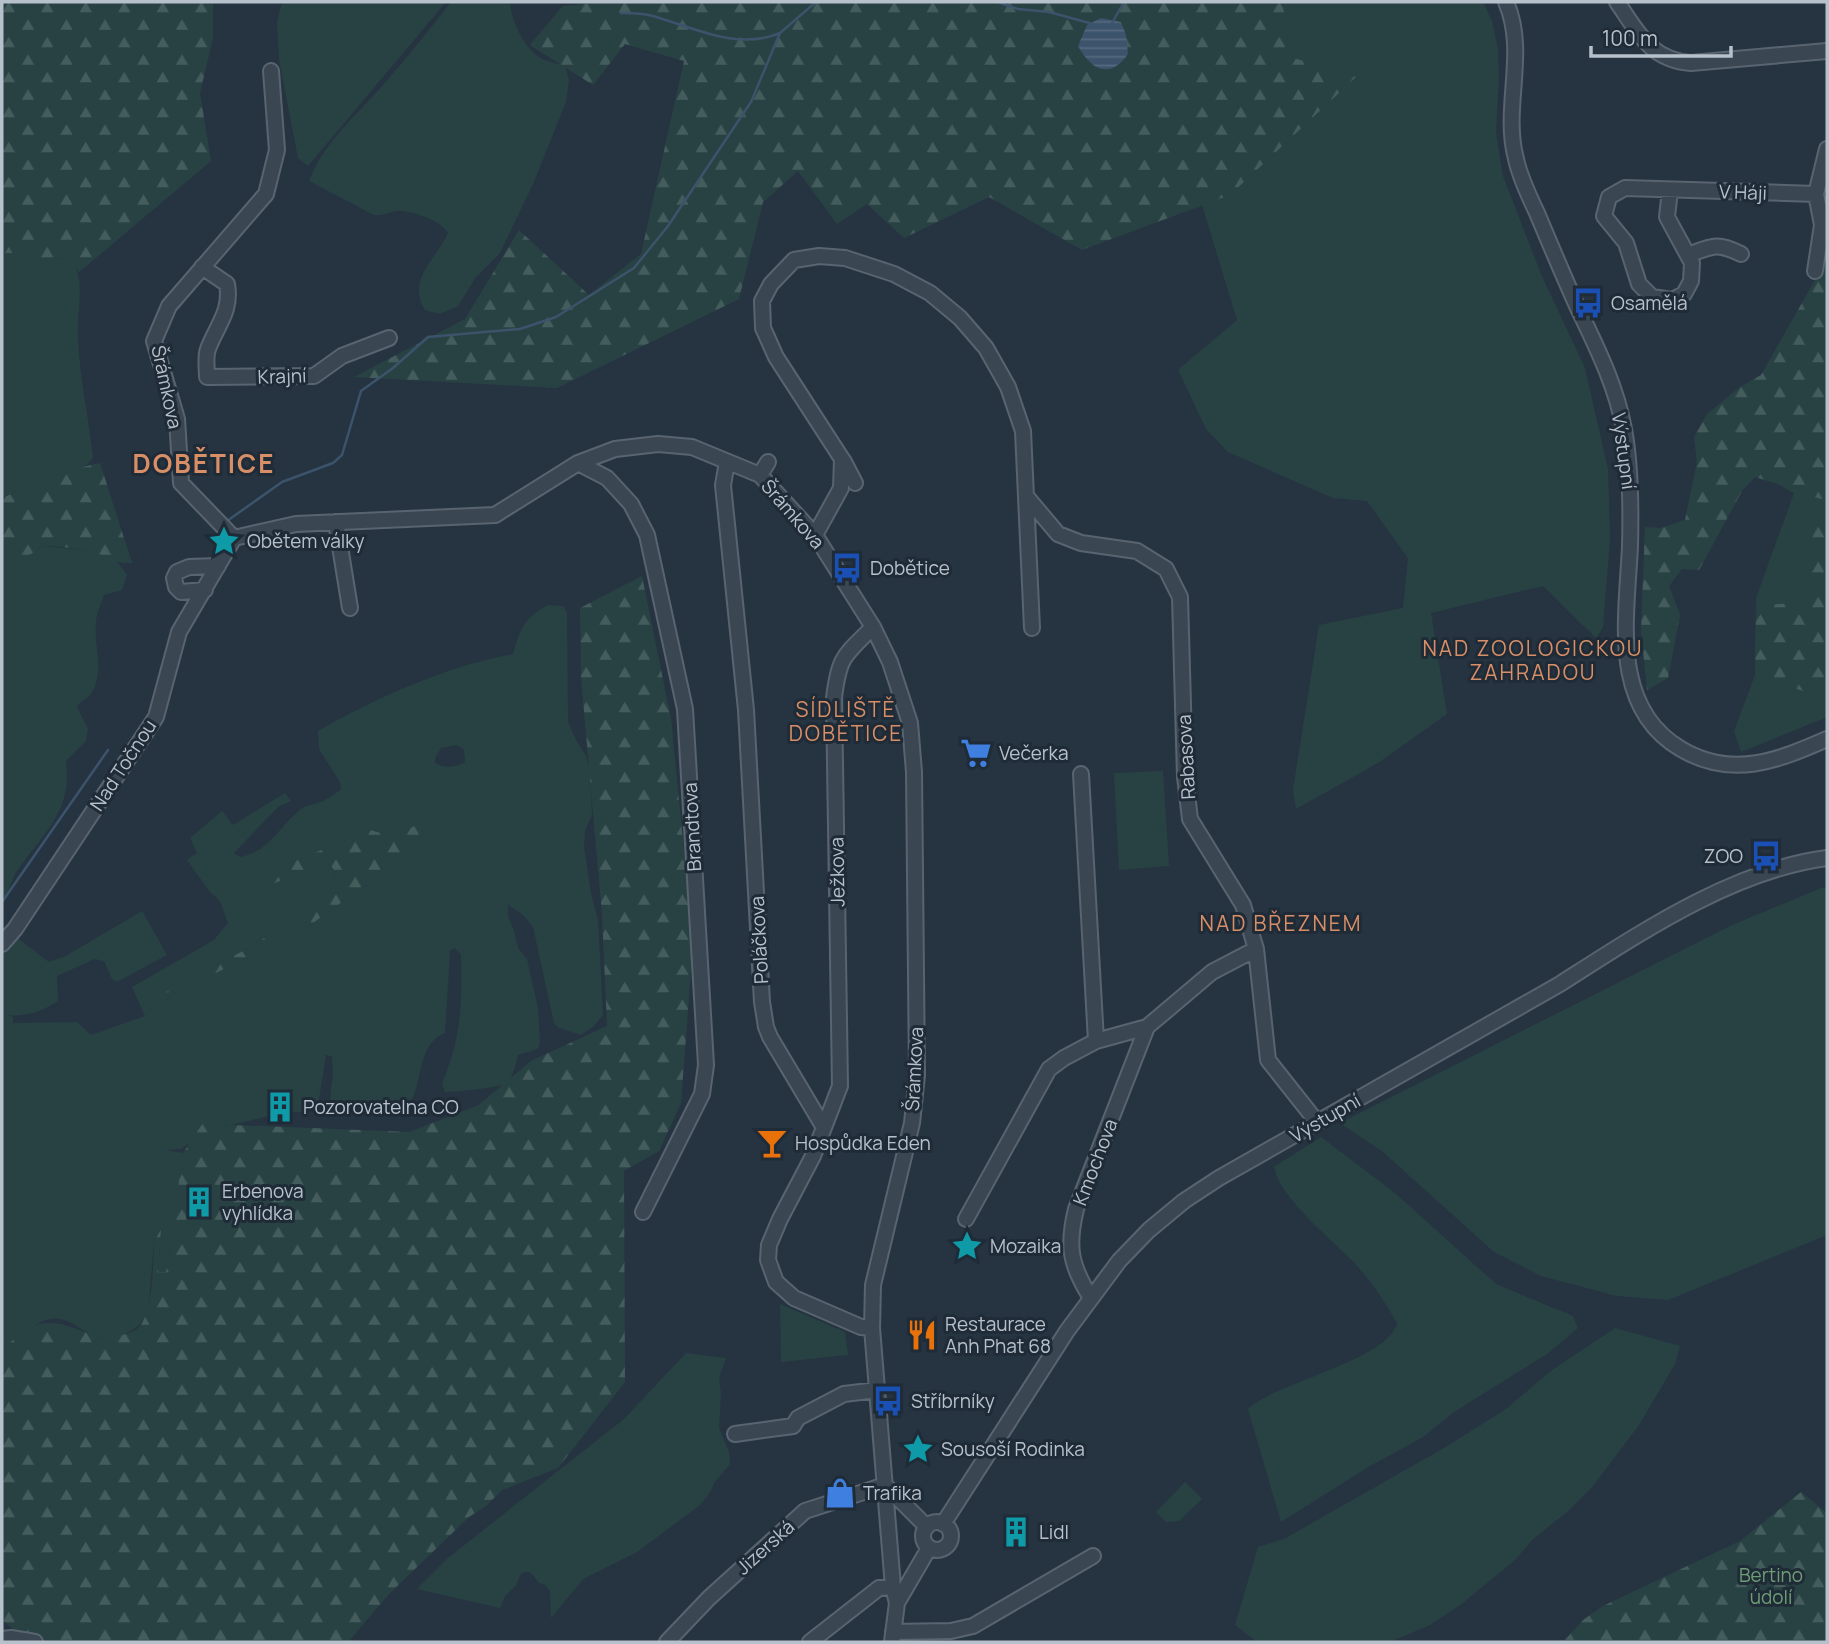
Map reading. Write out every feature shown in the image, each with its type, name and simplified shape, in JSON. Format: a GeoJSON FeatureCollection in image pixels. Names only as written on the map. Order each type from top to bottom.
{"type":"FeatureCollection","features":[{"type":"Feature","properties":{"kind":"street","name":"Výstupní"},"geometry":{"type":"LineString","coordinates":[[1506,2],[1513,23],[1517,51],[1512,130],[1516,162],[1559,267],[1610,378],[1624,430],[1631,501],[1626,651],[1636,698],[1658,732],[1690,754],[1717,763],[1753,765],[1805,749],[1827,739]]}},
{"type":"Feature","properties":{"kind":"street"},"geometry":{"type":"LineString","coordinates":[[1617,2],[1647,45],[1676,62],[1827,51]]}},
{"type":"Feature","properties":{"kind":"street","name":"Šrámkova"},"geometry":{"type":"LineString","coordinates":[[271,71],[277,150],[266,194],[169,306],[154,341],[177,419],[181,483],[234,538],[296,524],[495,515],[578,463],[615,449],[658,444],[692,447],[760,475],[815,535],[873,627],[890,662],[910,723],[915,772],[917,1075],[912,1122],[873,1285],[872,1328],[893,1587],[897,1603]]}},
{"type":"Feature","properties":{"kind":"street"},"geometry":{"type":"LineString","coordinates":[[1815,271],[1822,225],[1816,194],[1827,149]]}},
{"type":"Feature","properties":{"kind":"street","name":"V Háji"},"geometry":{"type":"LineString","coordinates":[[1688,255],[1692,263],[1691,281],[1684,294],[1672,300],[1652,297],[1639,284],[1626,243],[1604,216],[1609,197],[1625,188],[1816,194]]}},
{"type":"Feature","properties":{"kind":"street"},"geometry":{"type":"LineString","coordinates":[[1670,190],[1667,217],[1688,255],[1713,245],[1725,246],[1741,254]]}},
{"type":"Feature","properties":{"kind":"street"},"geometry":{"type":"LineString","coordinates":[[855,483],[776,357],[763,328],[762,302],[771,284],[794,260],[819,256],[845,258],[894,274],[930,293],[960,318],[986,348],[1008,387],[1023,431],[1032,628]]}},
{"type":"Feature","properties":{"kind":"street","name":"Krajní"},"geometry":{"type":"LineString","coordinates":[[202,267],[227,284],[229,297],[227,312],[206,352],[207,377],[314,376],[342,356],[389,338]]}},
{"type":"Feature","properties":{"kind":"street"},"geometry":{"type":"LineString","coordinates":[[815,535],[841,488],[842,459]]}},
{"type":"Feature","properties":{"kind":"street","name":"Poláčkova"},"geometry":{"type":"LineString","coordinates":[[727,461],[723,485],[746,710],[762,1002],[766,1027],[823,1126]]}},
{"type":"Feature","properties":{"kind":"street"},"geometry":{"type":"LineString","coordinates":[[760,475],[768,462]]}},
{"type":"Feature","properties":{"kind":"street","name":"Brandtova"},"geometry":{"type":"LineString","coordinates":[[578,463],[607,478],[631,504],[647,535],[685,709],[706,1065],[702,1094],[643,1212]]}},
{"type":"Feature","properties":{"kind":"street","name":"Rabasova"},"geometry":{"type":"LineString","coordinates":[[1026,496],[1058,534],[1081,543],[1137,551],[1167,569],[1180,597],[1185,777],[1190,819],[1243,905],[1256,949],[1268,1060],[1317,1122]]}},
{"type":"Feature","properties":{"kind":"street"},"geometry":{"type":"LineString","coordinates":[[336,522],[350,608]]}},
{"type":"Feature","properties":{"kind":"street","name":"Nad Točnou"},"geometry":{"type":"LineString","coordinates":[[2,944],[15,929],[156,716],[179,632],[234,538]]}},
{"type":"Feature","properties":{"kind":"street"},"geometry":{"type":"LineString","coordinates":[[205,590],[181,592],[176,587],[174,578],[177,572],[189,567],[218,566]]}},
{"type":"Feature","properties":{"kind":"street","name":"Ježkova"},"geometry":{"type":"LineString","coordinates":[[823,1126],[840,1086],[834,698],[838,671],[844,656],[873,627]]}},
{"type":"Feature","properties":{"kind":"street"},"geometry":{"type":"LineString","coordinates":[[1081,774],[1096,1041]]}},
{"type":"Feature","properties":{"kind":"street","name":"Výstupní"},"geometry":{"type":"LineString","coordinates":[[943,1524],[1091,1298],[1119,1261],[1149,1230],[1184,1201],[1219,1178],[1712,895],[1770,870],[1827,858]]}},
{"type":"Feature","properties":{"kind":"street","name":"Kmochova"},"geometry":{"type":"LineString","coordinates":[[966,1219],[1049,1069],[1096,1041],[1147,1027],[1212,972],[1256,949]]}},
{"type":"Feature","properties":{"kind":"street","name":"Kmochova"},"geometry":{"type":"LineString","coordinates":[[1091,1298],[1081,1283],[1070,1236],[1076,1209],[1147,1027]]}},
{"type":"Feature","properties":{"kind":"street"},"geometry":{"type":"LineString","coordinates":[[823,1126],[813,1156],[769,1245],[768,1260],[776,1282],[794,1298],[861,1327],[872,1328]]}},
{"type":"Feature","properties":{"kind":"street"},"geometry":{"type":"LineString","coordinates":[[735,1434],[793,1426],[799,1418],[844,1394],[877,1390]]}},
{"type":"Feature","properties":{"kind":"street"},"geometry":{"type":"LineString","coordinates":[[885,1485],[927,1527]]}},
{"type":"Feature","properties":{"kind":"street","name":"Jizerská"},"geometry":{"type":"LineString","coordinates":[[667,1642],[709,1598],[805,1511],[885,1485]]}},
{"type":"Feature","properties":{"kind":"street"},"geometry":{"type":"LineString","coordinates":[[936,1522],[943,1524],[950,1533],[947,1546],[942,1549],[929,1548],[923,1538],[927,1527],[936,1522]]}},
{"type":"Feature","properties":{"kind":"street"},"geometry":{"type":"LineString","coordinates":[[929,1548],[897,1603],[893,1637],[973,1626],[1093,1556]]}},
{"type":"Feature","properties":{"kind":"street"},"geometry":{"type":"LineString","coordinates":[[810,1642],[879,1588],[893,1587]]}},
{"type":"Feature","properties":{"kind":"street"},"geometry":{"type":"LineString","coordinates":[[2,1639],[35,1642]]}},
{"type":"Feature","properties":{"kind":"green space"},"geometry":{"type":"Polygon","coordinates":[[[2,2],[213,2],[213,38],[200,93],[211,161],[79,272],[73,261],[64,258],[34,260],[19,253],[2,253],[2,2]]]}},
{"type":"Feature","properties":{"kind":"green space"},"geometry":{"type":"Polygon","coordinates":[[[282,2],[446,2],[308,166],[298,158],[279,60],[277,22],[282,2]]]}},
{"type":"Feature","properties":{"kind":"green space"},"geometry":{"type":"Polygon","coordinates":[[[451,2],[510,2],[515,24],[523,40],[542,59],[565,67],[569,80],[566,102],[533,184],[500,253],[476,277],[458,306],[440,314],[425,310],[419,289],[425,270],[448,233],[444,228],[432,220],[410,212],[374,215],[309,181],[331,142],[400,65],[451,2]]]}},
{"type":"Feature","properties":{"kind":"green space"},"geometry":{"type":"Polygon","coordinates":[[[605,2],[1282,2],[1294,58],[1356,77],[1230,195],[1082,250],[989,197],[904,238],[867,204],[837,224],[798,171],[763,202],[739,299],[557,388],[354,377],[465,319],[519,230],[589,295],[641,254],[684,61],[625,44],[593,85],[530,45],[563,6],[605,2]]]}},
{"type":"Feature","properties":{"kind":"green space"},"geometry":{"type":"Polygon","coordinates":[[[1282,2],[1483,2],[1492,21],[1498,49],[1496,132],[1503,176],[1541,274],[1585,368],[1608,469],[1610,538],[1603,627],[1596,638],[1543,586],[1431,613],[1447,714],[1378,763],[1296,809],[1293,790],[1319,625],[1403,608],[1408,558],[1367,501],[1333,498],[1228,452],[1206,429],[1178,370],[1237,320],[1202,205],[1230,195],[1355,77],[1294,58],[1282,2]]]}},
{"type":"Feature","properties":{"kind":"green space"},"geometry":{"type":"Polygon","coordinates":[[[2,253],[19,253],[34,260],[73,260],[79,280],[79,355],[93,458],[86,465],[2,498],[2,253]]]}},
{"type":"Feature","properties":{"kind":"green space"},"geometry":{"type":"Polygon","coordinates":[[[1827,265],[1827,500],[1794,493],[1778,484],[1755,477],[1742,491],[1699,570],[1682,569],[1669,586],[1680,615],[1668,678],[1647,690],[1641,631],[1645,527],[1661,528],[1685,520],[1697,462],[1694,437],[1707,414],[1740,387],[1761,375],[1819,273],[1827,265]]]}},
{"type":"Feature","properties":{"kind":"green space"},"geometry":{"type":"Polygon","coordinates":[[[1827,293],[1827,717],[1741,752],[1734,731],[1755,675],[1756,598],[1794,493],[1792,415],[1827,293]]]}},
{"type":"Feature","properties":{"kind":"green space"},"geometry":{"type":"Polygon","coordinates":[[[100,463],[132,563],[118,562],[82,550],[49,546],[41,547],[23,557],[2,555],[2,498],[69,470],[100,463]]]}},
{"type":"Feature","properties":{"kind":"green space"},"geometry":{"type":"Polygon","coordinates":[[[1827,513],[1827,694],[1803,691],[1755,675],[1756,605],[1805,603],[1811,600],[1809,556],[1814,526],[1827,513]]]}},
{"type":"Feature","properties":{"kind":"green space"},"geometry":{"type":"Polygon","coordinates":[[[43,546],[114,557],[127,575],[122,590],[104,595],[97,614],[98,675],[91,694],[77,707],[88,729],[86,741],[66,761],[65,794],[54,821],[17,871],[2,899],[2,555],[23,555],[43,546]]]}},
{"type":"Feature","properties":{"kind":"green space"},"geometry":{"type":"Polygon","coordinates":[[[642,576],[671,719],[693,942],[681,1103],[659,1151],[624,1171],[625,1382],[558,1468],[502,1490],[486,1506],[469,1517],[390,1593],[348,1642],[29,1642],[2,1620],[2,1346],[40,1324],[56,1323],[100,1338],[124,1335],[137,1329],[143,1322],[150,1298],[155,1229],[161,1230],[158,1272],[166,1272],[183,1153],[203,1123],[409,1132],[479,1105],[531,1061],[607,1026],[602,914],[581,677],[580,608],[642,576]]]}},
{"type":"Feature","properties":{"kind":"green space"},"geometry":{"type":"Polygon","coordinates":[[[548,605],[563,606],[567,613],[568,722],[586,756],[590,771],[592,815],[585,831],[584,847],[598,920],[603,1015],[581,1035],[559,1028],[554,1023],[533,927],[523,915],[508,905],[508,916],[518,948],[527,959],[538,1008],[540,1042],[538,1049],[518,1055],[508,1083],[489,1088],[445,1092],[442,1083],[454,1050],[461,1004],[461,954],[454,948],[450,951],[445,1033],[433,1041],[426,1051],[415,1091],[410,1103],[402,1111],[379,1117],[350,1114],[335,1109],[331,1100],[332,1056],[326,1055],[318,1105],[313,1110],[272,1115],[227,1126],[214,1125],[181,1149],[166,1150],[183,1153],[166,1272],[158,1272],[161,1230],[155,1230],[148,1314],[137,1327],[123,1335],[107,1338],[91,1334],[67,1321],[50,1319],[2,1346],[2,952],[16,937],[49,962],[64,957],[142,911],[167,955],[117,982],[112,979],[104,961],[95,959],[57,976],[58,1001],[34,1012],[8,1015],[13,1017],[13,1023],[77,1022],[91,1035],[145,1016],[132,987],[214,940],[228,923],[220,901],[210,892],[187,860],[197,853],[190,838],[222,811],[233,825],[285,793],[291,801],[278,807],[234,853],[240,857],[251,854],[267,844],[301,809],[324,801],[341,789],[340,782],[319,749],[318,731],[364,706],[437,675],[513,654],[524,625],[548,605]],[[456,745],[441,748],[435,763],[451,767],[465,762],[464,749],[456,745]],[[425,822],[392,833],[371,830],[294,861],[239,907],[275,883],[324,862],[334,870],[335,884],[255,945],[215,965],[197,970],[159,1005],[170,996],[268,947],[289,933],[309,926],[364,886],[383,879],[391,869],[403,864],[415,842],[428,829],[425,822]]]}},
{"type":"Feature","properties":{"kind":"green space"},"geometry":{"type":"Polygon","coordinates":[[[1163,771],[1169,866],[1119,870],[1114,773],[1163,771]]]}},
{"type":"Feature","properties":{"kind":"green space"},"geometry":{"type":"Polygon","coordinates":[[[425,821],[429,823],[428,829],[415,842],[415,853],[403,864],[391,869],[384,879],[364,886],[309,926],[289,933],[268,947],[170,996],[159,1005],[157,999],[197,970],[215,965],[255,945],[334,884],[335,873],[333,868],[324,862],[275,883],[238,908],[229,902],[235,894],[294,861],[371,830],[392,833],[425,821]]]}},
{"type":"Feature","properties":{"kind":"green space"},"geometry":{"type":"Polygon","coordinates":[[[1821,888],[1827,888],[1827,1235],[1668,1300],[1617,1296],[1541,1276],[1494,1252],[1383,1152],[1340,1123],[1732,925],[1821,888]]]}},
{"type":"Feature","properties":{"kind":"green space"},"geometry":{"type":"Polygon","coordinates":[[[1321,1137],[1395,1193],[1496,1284],[1573,1316],[1578,1328],[1547,1354],[1454,1412],[1423,1437],[1370,1466],[1281,1522],[1248,1409],[1283,1389],[1375,1348],[1390,1336],[1397,1323],[1365,1275],[1298,1207],[1278,1180],[1274,1167],[1321,1137]]]}},
{"type":"Feature","properties":{"kind":"green space"},"geometry":{"type":"Polygon","coordinates":[[[780,1304],[845,1332],[848,1355],[781,1362],[780,1304]]]}},
{"type":"Feature","properties":{"kind":"green space"},"geometry":{"type":"Polygon","coordinates":[[[1615,1328],[1680,1346],[1675,1364],[1639,1425],[1593,1486],[1568,1511],[1533,1539],[1514,1561],[1459,1606],[1430,1625],[1390,1642],[1257,1642],[1235,1625],[1258,1547],[1284,1539],[1444,1448],[1506,1409],[1552,1370],[1615,1328]]]}},
{"type":"Feature","properties":{"kind":"green space"},"geometry":{"type":"Polygon","coordinates":[[[686,1353],[726,1358],[719,1378],[719,1428],[729,1452],[730,1464],[700,1505],[637,1552],[583,1579],[551,1618],[550,1591],[528,1572],[521,1574],[500,1608],[417,1589],[448,1558],[624,1419],[686,1353]]]}},
{"type":"Feature","properties":{"kind":"green space"},"geometry":{"type":"Polygon","coordinates":[[[1185,1482],[1202,1499],[1179,1521],[1166,1522],[1156,1512],[1185,1482]]]}},
{"type":"Feature","properties":{"kind":"green space","name":"Bertino údolí"},"geometry":{"type":"Polygon","coordinates":[[[1801,1492],[1827,1513],[1827,1642],[1563,1642],[1583,1620],[1603,1606],[1740,1541],[1801,1492]]]}},
{"type":"Feature","properties":{"kind":"water"},"geometry":{"type":"Polygon","coordinates":[[[1101,18],[1121,22],[1126,35],[1128,54],[1121,62],[1108,69],[1095,66],[1078,46],[1087,25],[1101,18]]]}},
{"type":"Feature","properties":{"kind":"waterway"},"geometry":{"type":"LineString","coordinates":[[227,521],[282,482],[333,463],[342,455],[361,391],[393,368],[428,337],[520,329],[556,317],[634,268],[668,226],[751,102],[780,33],[816,2]]}},
{"type":"Feature","properties":{"kind":"waterway"},"geometry":{"type":"LineString","coordinates":[[998,2],[1018,9],[1049,12],[1093,24]]}},
{"type":"Feature","properties":{"kind":"waterway"},"geometry":{"type":"LineString","coordinates":[[1112,23],[1124,2]]}},
{"type":"Feature","properties":{"kind":"waterway"},"geometry":{"type":"LineString","coordinates":[[621,13],[649,15],[732,39],[748,40],[780,33]]}},
{"type":"Feature","properties":{"kind":"waterway"},"geometry":{"type":"LineString","coordinates":[[2,902],[108,750]]}},
{"type":"Feature","properties":{"kind":"place","name":"Osamělá"},"geometry":{"type":"Point","coordinates":[1588,303]}},
{"type":"Feature","properties":{"kind":"place","name":"Obětem války"},"geometry":{"type":"Point","coordinates":[224,541]}},
{"type":"Feature","properties":{"kind":"place","name":"Dobětice"},"geometry":{"type":"Point","coordinates":[847,568]}},
{"type":"Feature","properties":{"kind":"place","name":"Večerka"},"geometry":{"type":"Point","coordinates":[976,753]}},
{"type":"Feature","properties":{"kind":"place","name":"ZOO"},"geometry":{"type":"Point","coordinates":[1766,856]}},
{"type":"Feature","properties":{"kind":"place","name":"Pozorovatelna CO"},"geometry":{"type":"Point","coordinates":[280,1107]}},
{"type":"Feature","properties":{"kind":"place","name":"Hospůdka Eden"},"geometry":{"type":"Point","coordinates":[772,1143]}},
{"type":"Feature","properties":{"kind":"place","name":"Erbenova vyhlídka"},"geometry":{"type":"Point","coordinates":[199,1202]}},
{"type":"Feature","properties":{"kind":"place","name":"Mozaika"},"geometry":{"type":"Point","coordinates":[967,1246]}},
{"type":"Feature","properties":{"kind":"place","name":"Restaurace Anh Phat 68"},"geometry":{"type":"Point","coordinates":[922,1335]}},
{"type":"Feature","properties":{"kind":"place","name":"Stříbrníky"},"geometry":{"type":"Point","coordinates":[888,1401]}},
{"type":"Feature","properties":{"kind":"place","name":"Sousoší Rodinka"},"geometry":{"type":"Point","coordinates":[918,1449]}},
{"type":"Feature","properties":{"kind":"place","name":"Trafika"},"geometry":{"type":"Point","coordinates":[840,1493]}},
{"type":"Feature","properties":{"kind":"place","name":"Lidl"},"geometry":{"type":"Point","coordinates":[1016,1532]}},
{"type":"Feature","properties":{"kind":"district","name":"DOBĚTICE"},"geometry":{"type":"Point","coordinates":[204,463]}},
{"type":"Feature","properties":{"kind":"district","name":"NAD ZOOLOGICKOU ZAHRADOU"},"geometry":{"type":"Point","coordinates":[1533,660]}},
{"type":"Feature","properties":{"kind":"district","name":"SÍDLIŠTĚ DOBĚTICE"},"geometry":{"type":"Point","coordinates":[846,721]}},
{"type":"Feature","properties":{"kind":"district","name":"NAD BŘEZNEM"},"geometry":{"type":"Point","coordinates":[1281,923]}}]}
